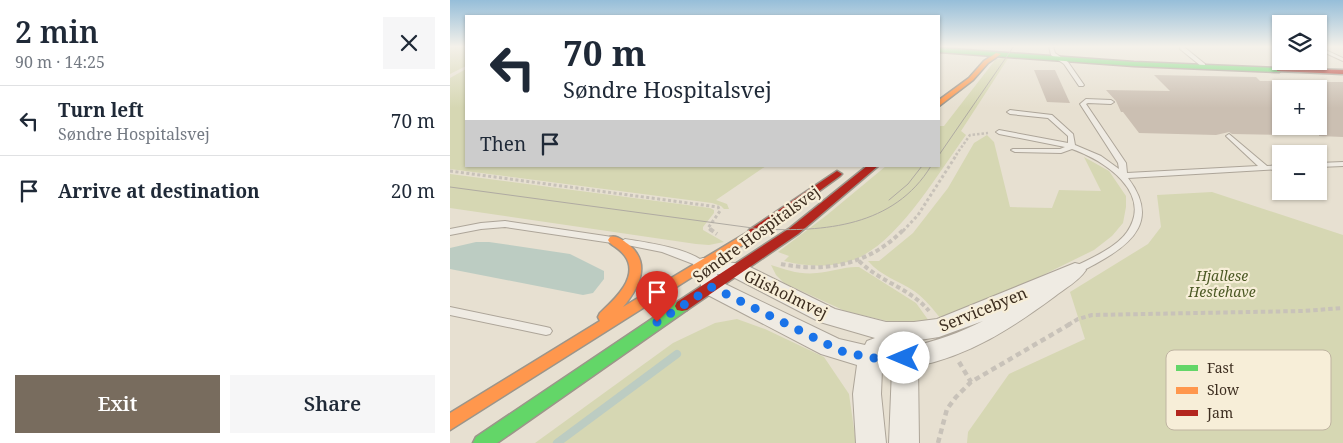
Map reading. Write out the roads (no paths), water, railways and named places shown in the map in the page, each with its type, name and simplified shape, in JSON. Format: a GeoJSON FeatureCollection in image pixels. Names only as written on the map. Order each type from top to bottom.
{"type":"FeatureCollection","features":[{"type":"Feature","properties":{"kind":"street"},"geometry":{"type":"LineString","coordinates":[[940,102],[962,67]]}},
{"type":"Feature","properties":{"kind":"street"},"geometry":{"type":"LineString","coordinates":[[940,103],[983,67]]}},
{"type":"Feature","properties":{"kind":"street"},"geometry":{"type":"LineString","coordinates":[[1219,67],[1343,72]]}},
{"type":"Feature","properties":{"kind":"street"},"geometry":{"type":"LineString","coordinates":[[940,102],[956,76]]}},
{"type":"Feature","properties":{"kind":"street","name":"Søndre Hospitalsvej"},"geometry":{"type":"LineString","coordinates":[[482,443],[657,322],[708,276],[737,244],[784,214],[847,167]]}},
{"type":"Feature","properties":{"kind":"street","name":"Søndre Hospitalsvej"},"geometry":{"type":"LineString","coordinates":[[738,270],[803,224],[872,167]]}},
{"type":"Feature","properties":{"kind":"street"},"geometry":{"type":"LineString","coordinates":[[579,343],[617,305],[630,287],[635,274],[635,263],[631,254],[614,240]]}},
{"type":"Feature","properties":{"kind":"street","name":"Glisholmvej"},"geometry":{"type":"LineString","coordinates":[[708,276],[738,270],[828,316],[886,332]]}},
{"type":"Feature","properties":{"kind":"street","name":"Servicebyen"},"geometry":{"type":"LineString","coordinates":[[886,332],[914,332],[939,328],[981,312],[1075,270]]}},
{"type":"Feature","properties":{"kind":"street","name":"Servicebyen"},"geometry":{"type":"LineString","coordinates":[[904,358],[951,348],[997,326],[1075,270]]}},
{"type":"Feature","properties":{"kind":"street","name":"Søndre Hospitalsvej"},"geometry":{"type":"LineString","coordinates":[[450,422],[579,343],[708,276]]}},
{"type":"Feature","properties":{"kind":"street","name":"Glisholmvej"},"geometry":{"type":"LineString","coordinates":[[708,276],[841,351],[871,358],[904,358]]}},
{"type":"Feature","properties":{"kind":"street"},"geometry":{"type":"LineString","coordinates":[[871,443],[867,378],[871,358],[886,332],[904,358],[906,377],[904,443]]}},
{"type":"Feature","properties":{"kind":"lane"},"geometry":{"type":"LineString","coordinates":[[1070,67],[1082,85]]}},
{"type":"Feature","properties":{"kind":"lane"},"geometry":{"type":"LineString","coordinates":[[1111,102],[1086,101],[1083,104],[1122,163],[1123,176],[1272,168]]}},
{"type":"Feature","properties":{"kind":"lane"},"geometry":{"type":"LineString","coordinates":[[1010,112],[1050,116],[1071,135],[1072,146],[1061,151],[1015,150]]}},
{"type":"Feature","properties":{"kind":"lane","name":"Servicebyen"},"geometry":{"type":"LineString","coordinates":[[999,132],[1072,146],[1108,165],[1123,176],[1135,190],[1140,211],[1132,232],[1105,256],[1075,270]]}},
{"type":"Feature","properties":{"kind":"lane"},"geometry":{"type":"LineString","coordinates":[[1229,136],[1264,168]]}},
{"type":"Feature","properties":{"kind":"lane"},"geometry":{"type":"LineString","coordinates":[[1327,165],[1343,164]]}},
{"type":"Feature","properties":{"kind":"lane","name":"Søndre Hospitalsvej"},"geometry":{"type":"LineString","coordinates":[[450,232],[505,224],[658,247],[686,256],[708,276]]}},
{"type":"Feature","properties":{"kind":"lane"},"geometry":{"type":"LineString","coordinates":[[450,311],[546,331]]}},
{"type":"Feature","properties":{"kind":"waterway"},"geometry":{"type":"LineString","coordinates":[[557,443],[677,354]]}},
{"type":"Feature","properties":{"kind":"tram line"},"geometry":{"type":"LineString","coordinates":[[940,154],[1000,67]]}},
{"type":"Feature","properties":{"kind":"tram line"},"geometry":{"type":"LineString","coordinates":[[889,200],[908,184],[921,167]]}},
{"type":"Feature","properties":{"kind":"tram line"},"geometry":{"type":"LineString","coordinates":[[450,187],[760,229],[809,229],[856,222],[878,214],[898,202],[916,186],[930,167]]}},
{"type":"Feature","properties":{"kind":"park label","name":"Hjallese Hestehave"},"geometry":{"type":"Point","coordinates":[1222,284]}}]}
